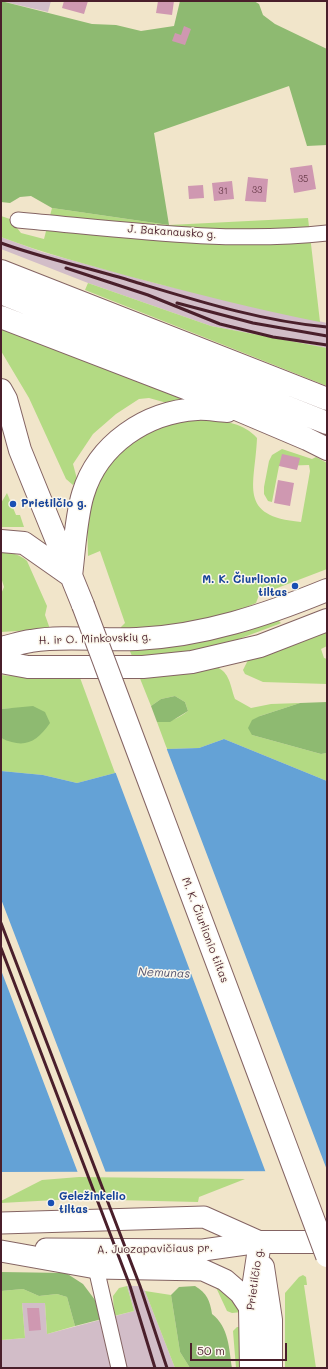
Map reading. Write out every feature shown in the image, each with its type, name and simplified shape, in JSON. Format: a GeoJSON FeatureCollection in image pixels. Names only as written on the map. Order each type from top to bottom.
{"type":"FeatureCollection","features":[{"type":"Feature","properties":{"kind":"main road"},"geometry":{"type":"LineString","coordinates":[[1,271],[79,303],[327,399]]}},
{"type":"Feature","properties":{"kind":"main road"},"geometry":{"type":"LineString","coordinates":[[1,293],[327,423]]}},
{"type":"Feature","properties":{"kind":"main road"},"geometry":{"type":"LineString","coordinates":[[1,317],[246,413],[327,449]]}},
{"type":"Feature","properties":{"kind":"main road"},"geometry":{"type":"LineString","coordinates":[[1,390],[6,399],[20,450],[71,576]]}},
{"type":"Feature","properties":{"kind":"main road"},"geometry":{"type":"LineString","coordinates":[[71,576],[84,490],[102,457],[125,434],[152,418],[188,410],[199,409],[246,413]]}},
{"type":"Feature","properties":{"kind":"main road"},"geometry":{"type":"LineString","coordinates":[[1,428],[20,450]]}},
{"type":"Feature","properties":{"kind":"main road"},"geometry":{"type":"LineString","coordinates":[[1,541],[24,543],[71,576]]}},
{"type":"Feature","properties":{"kind":"main road","name":"M. K. Čiurlionio tiltas"},"geometry":{"type":"LineString","coordinates":[[71,576],[327,1256]]}},
{"type":"Feature","properties":{"kind":"main road","name":"H. ir O. Minkovskių g."},"geometry":{"type":"LineString","coordinates":[[1,648],[31,641],[137,639],[191,633],[231,624],[293,604],[327,590]]}},
{"type":"Feature","properties":{"kind":"main road"},"geometry":{"type":"LineString","coordinates":[[1,662],[34,667],[144,667],[192,662],[260,646],[327,620]]}},
{"type":"Feature","properties":{"kind":"main road"},"geometry":{"type":"LineString","coordinates":[[1,1223],[204,1217],[260,1242],[327,1242]]}},
{"type":"Feature","properties":{"kind":"main road","name":"A. Juozapavičiaus pr."},"geometry":{"type":"LineString","coordinates":[[1,1250],[203,1250],[260,1242]]}},
{"type":"Feature","properties":{"kind":"main road","name":"Prietilčio g."},"geometry":{"type":"LineString","coordinates":[[251,1368],[250,1308],[260,1242]]}},
{"type":"Feature","properties":{"kind":"main road","name":"Prietilčio g."},"geometry":{"type":"LineString","coordinates":[[260,1242],[271,1320],[271,1368]]}},
{"type":"Feature","properties":{"kind":"main road","name":"A. Juozapavičiaus pr."},"geometry":{"type":"LineString","coordinates":[[1,1250],[96,1268],[203,1270],[225,1280],[240,1293],[250,1308]]}},
{"type":"Feature","properties":{"kind":"street","name":"J. Bakanausko g."},"geometry":{"type":"LineString","coordinates":[[18,220],[165,233],[219,236],[294,237],[327,233]]}},
{"type":"Feature","properties":{"kind":"street"},"geometry":{"type":"LineString","coordinates":[[96,1268],[119,1368]]}},
{"type":"Feature","properties":{"kind":"shaded area"},"geometry":{"type":"Polygon","coordinates":[[[1,1],[51,1],[48,12],[1,1]]]}},
{"type":"Feature","properties":{"kind":"shaded area"},"geometry":{"type":"Polygon","coordinates":[[[1,237],[42,252],[159,284],[327,323],[327,348],[211,326],[88,283],[1,249],[1,237]]]}},
{"type":"Feature","properties":{"kind":"shaded area"},"geometry":{"type":"Polygon","coordinates":[[[127,1286],[140,1286],[145,1291],[175,1368],[1,1368],[1,1340],[25,1338],[22,1303],[45,1303],[47,1334],[134,1311],[127,1286]]]}},
{"type":"Feature","properties":{"kind":"green space"},"geometry":{"type":"Polygon","coordinates":[[[1,1],[92,24],[116,25],[141,31],[174,26],[180,1],[254,1],[259,4],[263,15],[275,24],[327,49],[327,145],[307,146],[289,86],[154,133],[169,225],[52,208],[31,196],[20,197],[10,203],[1,202],[1,1]]]}},
{"type":"Feature","properties":{"kind":"green space"},"geometry":{"type":"Polygon","coordinates":[[[52,208],[169,225],[308,218],[320,322],[272,312],[128,276],[80,263],[1,237],[1,216],[10,219],[21,233],[44,239],[52,208]]]}},
{"type":"Feature","properties":{"kind":"green space"},"geometry":{"type":"Polygon","coordinates":[[[88,283],[211,326],[327,348],[327,386],[85,290],[88,283]]]}},
{"type":"Feature","properties":{"kind":"green space"},"geometry":{"type":"Polygon","coordinates":[[[1,327],[192,399],[167,403],[149,398],[139,399],[116,414],[93,434],[73,464],[77,479],[73,485],[66,479],[29,398],[1,351],[1,327]]]}},
{"type":"Feature","properties":{"kind":"green space"},"geometry":{"type":"Polygon","coordinates":[[[204,418],[240,426],[252,433],[257,438],[253,484],[254,496],[258,505],[267,513],[281,519],[301,522],[310,471],[309,465],[279,466],[272,502],[268,501],[264,494],[264,487],[269,461],[272,455],[282,449],[312,459],[316,457],[327,463],[327,569],[259,595],[256,603],[225,616],[187,624],[122,631],[121,627],[125,623],[100,551],[88,556],[87,520],[97,482],[124,447],[140,435],[178,419],[204,418]]]}},
{"type":"Feature","properties":{"kind":"green space"},"geometry":{"type":"Polygon","coordinates":[[[7,493],[16,515],[20,515],[24,527],[1,527],[1,503],[7,493]]]}},
{"type":"Feature","properties":{"kind":"green space"},"geometry":{"type":"Polygon","coordinates":[[[1,550],[3,553],[16,554],[27,561],[47,606],[45,615],[50,629],[1,632],[1,594],[4,587],[1,577],[1,550]]]}},
{"type":"Feature","properties":{"kind":"green space"},"geometry":{"type":"Polygon","coordinates":[[[278,620],[281,623],[251,635],[203,649],[159,655],[132,656],[129,649],[278,620]]]}},
{"type":"Feature","properties":{"kind":"green space"},"geometry":{"type":"Polygon","coordinates":[[[327,630],[327,646],[321,649],[324,658],[327,659],[327,684],[263,682],[245,674],[243,670],[248,660],[252,657],[327,630]]]}},
{"type":"Feature","properties":{"kind":"green space"},"geometry":{"type":"Polygon","coordinates":[[[212,665],[218,667],[226,674],[235,699],[251,708],[271,704],[300,703],[260,716],[252,735],[321,754],[327,753],[327,781],[224,739],[199,748],[167,749],[157,722],[170,721],[184,714],[188,711],[185,702],[175,696],[161,699],[151,706],[139,676],[212,665]]]}},
{"type":"Feature","properties":{"kind":"green space"},"geometry":{"type":"Polygon","coordinates":[[[1,675],[79,675],[115,773],[77,783],[43,775],[1,771],[1,738],[7,740],[13,708],[1,709],[1,675]]]}},
{"type":"Feature","properties":{"kind":"green space"},"geometry":{"type":"Polygon","coordinates":[[[175,696],[185,702],[188,711],[170,722],[157,722],[151,706],[161,699],[175,696]]]}},
{"type":"Feature","properties":{"kind":"green space"},"geometry":{"type":"Polygon","coordinates":[[[327,702],[327,753],[321,754],[252,735],[248,728],[252,720],[260,716],[300,703],[327,702]]]}},
{"type":"Feature","properties":{"kind":"green space"},"geometry":{"type":"Polygon","coordinates":[[[33,706],[45,712],[50,723],[40,735],[29,742],[23,743],[16,743],[1,738],[1,709],[33,706]]]}},
{"type":"Feature","properties":{"kind":"green space"},"geometry":{"type":"Polygon","coordinates":[[[79,1177],[245,1179],[199,1197],[198,1202],[74,1199],[1,1203],[1,1201],[42,1180],[79,1177]]]}},
{"type":"Feature","properties":{"kind":"green space"},"geometry":{"type":"Polygon","coordinates":[[[1,1272],[66,1273],[83,1284],[95,1300],[102,1319],[75,1326],[67,1297],[57,1294],[39,1296],[23,1289],[1,1291],[1,1272]]]}},
{"type":"Feature","properties":{"kind":"green space"},"geometry":{"type":"Polygon","coordinates":[[[303,1275],[306,1277],[307,1285],[304,1285],[316,1368],[285,1368],[285,1293],[299,1277],[303,1275]]]}},
{"type":"Feature","properties":{"kind":"green space"},"geometry":{"type":"Polygon","coordinates":[[[213,1281],[221,1285],[242,1312],[232,1313],[227,1311],[213,1281]]]}},
{"type":"Feature","properties":{"kind":"green space"},"geometry":{"type":"Polygon","coordinates":[[[127,1286],[134,1311],[114,1316],[113,1296],[119,1288],[127,1286]]]}},
{"type":"Feature","properties":{"kind":"green space"},"geometry":{"type":"Polygon","coordinates":[[[195,1286],[207,1298],[212,1314],[222,1325],[229,1346],[232,1368],[190,1368],[180,1352],[171,1295],[179,1287],[195,1286]]]}},
{"type":"Feature","properties":{"kind":"green space"},"geometry":{"type":"Polygon","coordinates":[[[23,1289],[39,1296],[57,1294],[67,1297],[75,1326],[47,1334],[45,1303],[22,1303],[25,1338],[1,1340],[1,1291],[23,1289]]]}},
{"type":"Feature","properties":{"kind":"green space"},"geometry":{"type":"Polygon","coordinates":[[[145,1291],[171,1295],[180,1352],[190,1368],[175,1368],[145,1291]]]}},
{"type":"Feature","properties":{"kind":"green space"},"geometry":{"type":"Polygon","coordinates":[[[237,1327],[240,1327],[243,1368],[236,1368],[233,1331],[237,1327]]]}},
{"type":"Feature","properties":{"kind":"water","name":"Nemunas"},"geometry":{"type":"Polygon","coordinates":[[[224,739],[327,781],[327,1171],[1,1172],[1,771],[43,775],[77,783],[115,773],[167,749],[199,748],[224,739]]]}},
{"type":"Feature","properties":{"kind":"pier"},"geometry":{"type":"Polygon","coordinates":[[[166,747],[327,1173],[266,1173],[115,771],[166,747]]]}},
{"type":"Feature","properties":{"kind":"pier","name":"Geležinkelio tiltas"},"geometry":{"type":"Polygon","coordinates":[[[1,899],[106,1173],[78,1173],[1,970],[1,899]]]}},
{"type":"Feature","properties":{"kind":"building"},"geometry":{"type":"Polygon","coordinates":[[[64,1],[88,1],[84,14],[62,8],[64,1]]]}},
{"type":"Feature","properties":{"kind":"building"},"geometry":{"type":"Polygon","coordinates":[[[158,1],[174,1],[172,15],[156,13],[158,1]]]}},
{"type":"Feature","properties":{"kind":"building"},"geometry":{"type":"Polygon","coordinates":[[[184,26],[191,29],[185,45],[172,41],[175,33],[181,35],[184,26]]]}},
{"type":"Feature","properties":{"kind":"building"},"geometry":{"type":"Polygon","coordinates":[[[312,165],[316,189],[294,193],[290,168],[312,165]]]}},
{"type":"Feature","properties":{"kind":"building"},"geometry":{"type":"Polygon","coordinates":[[[248,177],[268,179],[266,202],[245,201],[248,177]]]}},
{"type":"Feature","properties":{"kind":"building"},"geometry":{"type":"Polygon","coordinates":[[[232,181],[234,199],[214,201],[212,183],[232,181]]]}},
{"type":"Feature","properties":{"kind":"building"},"geometry":{"type":"Polygon","coordinates":[[[203,185],[204,198],[189,199],[188,186],[203,185]]]}},
{"type":"Feature","properties":{"kind":"building"},"geometry":{"type":"Polygon","coordinates":[[[282,454],[300,458],[297,470],[279,466],[282,454]]]}},
{"type":"Feature","properties":{"kind":"building"},"geometry":{"type":"Polygon","coordinates":[[[278,480],[294,483],[290,506],[274,503],[278,480]]]}},
{"type":"Feature","properties":{"kind":"building"},"geometry":{"type":"Polygon","coordinates":[[[27,1308],[39,1308],[41,1330],[29,1331],[27,1308]]]}},
{"type":"Feature","properties":{"kind":"railway"},"geometry":{"type":"LineString","coordinates":[[1,243],[34,254],[230,309],[278,320],[327,327]]}},
{"type":"Feature","properties":{"kind":"railway"},"geometry":{"type":"LineString","coordinates":[[66,268],[148,295],[220,324],[273,337],[327,345]]}},
{"type":"Feature","properties":{"kind":"railway"},"geometry":{"type":"LineString","coordinates":[[177,303],[253,323],[327,336]]}},
{"type":"Feature","properties":{"kind":"railway"},"geometry":{"type":"LineString","coordinates":[[1,923],[140,1286],[167,1368]]}},
{"type":"Feature","properties":{"kind":"railway"},"geometry":{"type":"LineString","coordinates":[[1,948],[130,1286],[155,1368]]}},
{"type":"Feature","properties":{"kind":"place","name":"Prietilčio g."},"geometry":{"type":"Point","coordinates":[13,504]}},
{"type":"Feature","properties":{"kind":"place","name":"M. K. Čiurlionio tiltas"},"geometry":{"type":"Point","coordinates":[295,586]}},
{"type":"Feature","properties":{"kind":"place","name":"Geležinkelio tiltas"},"geometry":{"type":"Point","coordinates":[51,1203]}}]}
